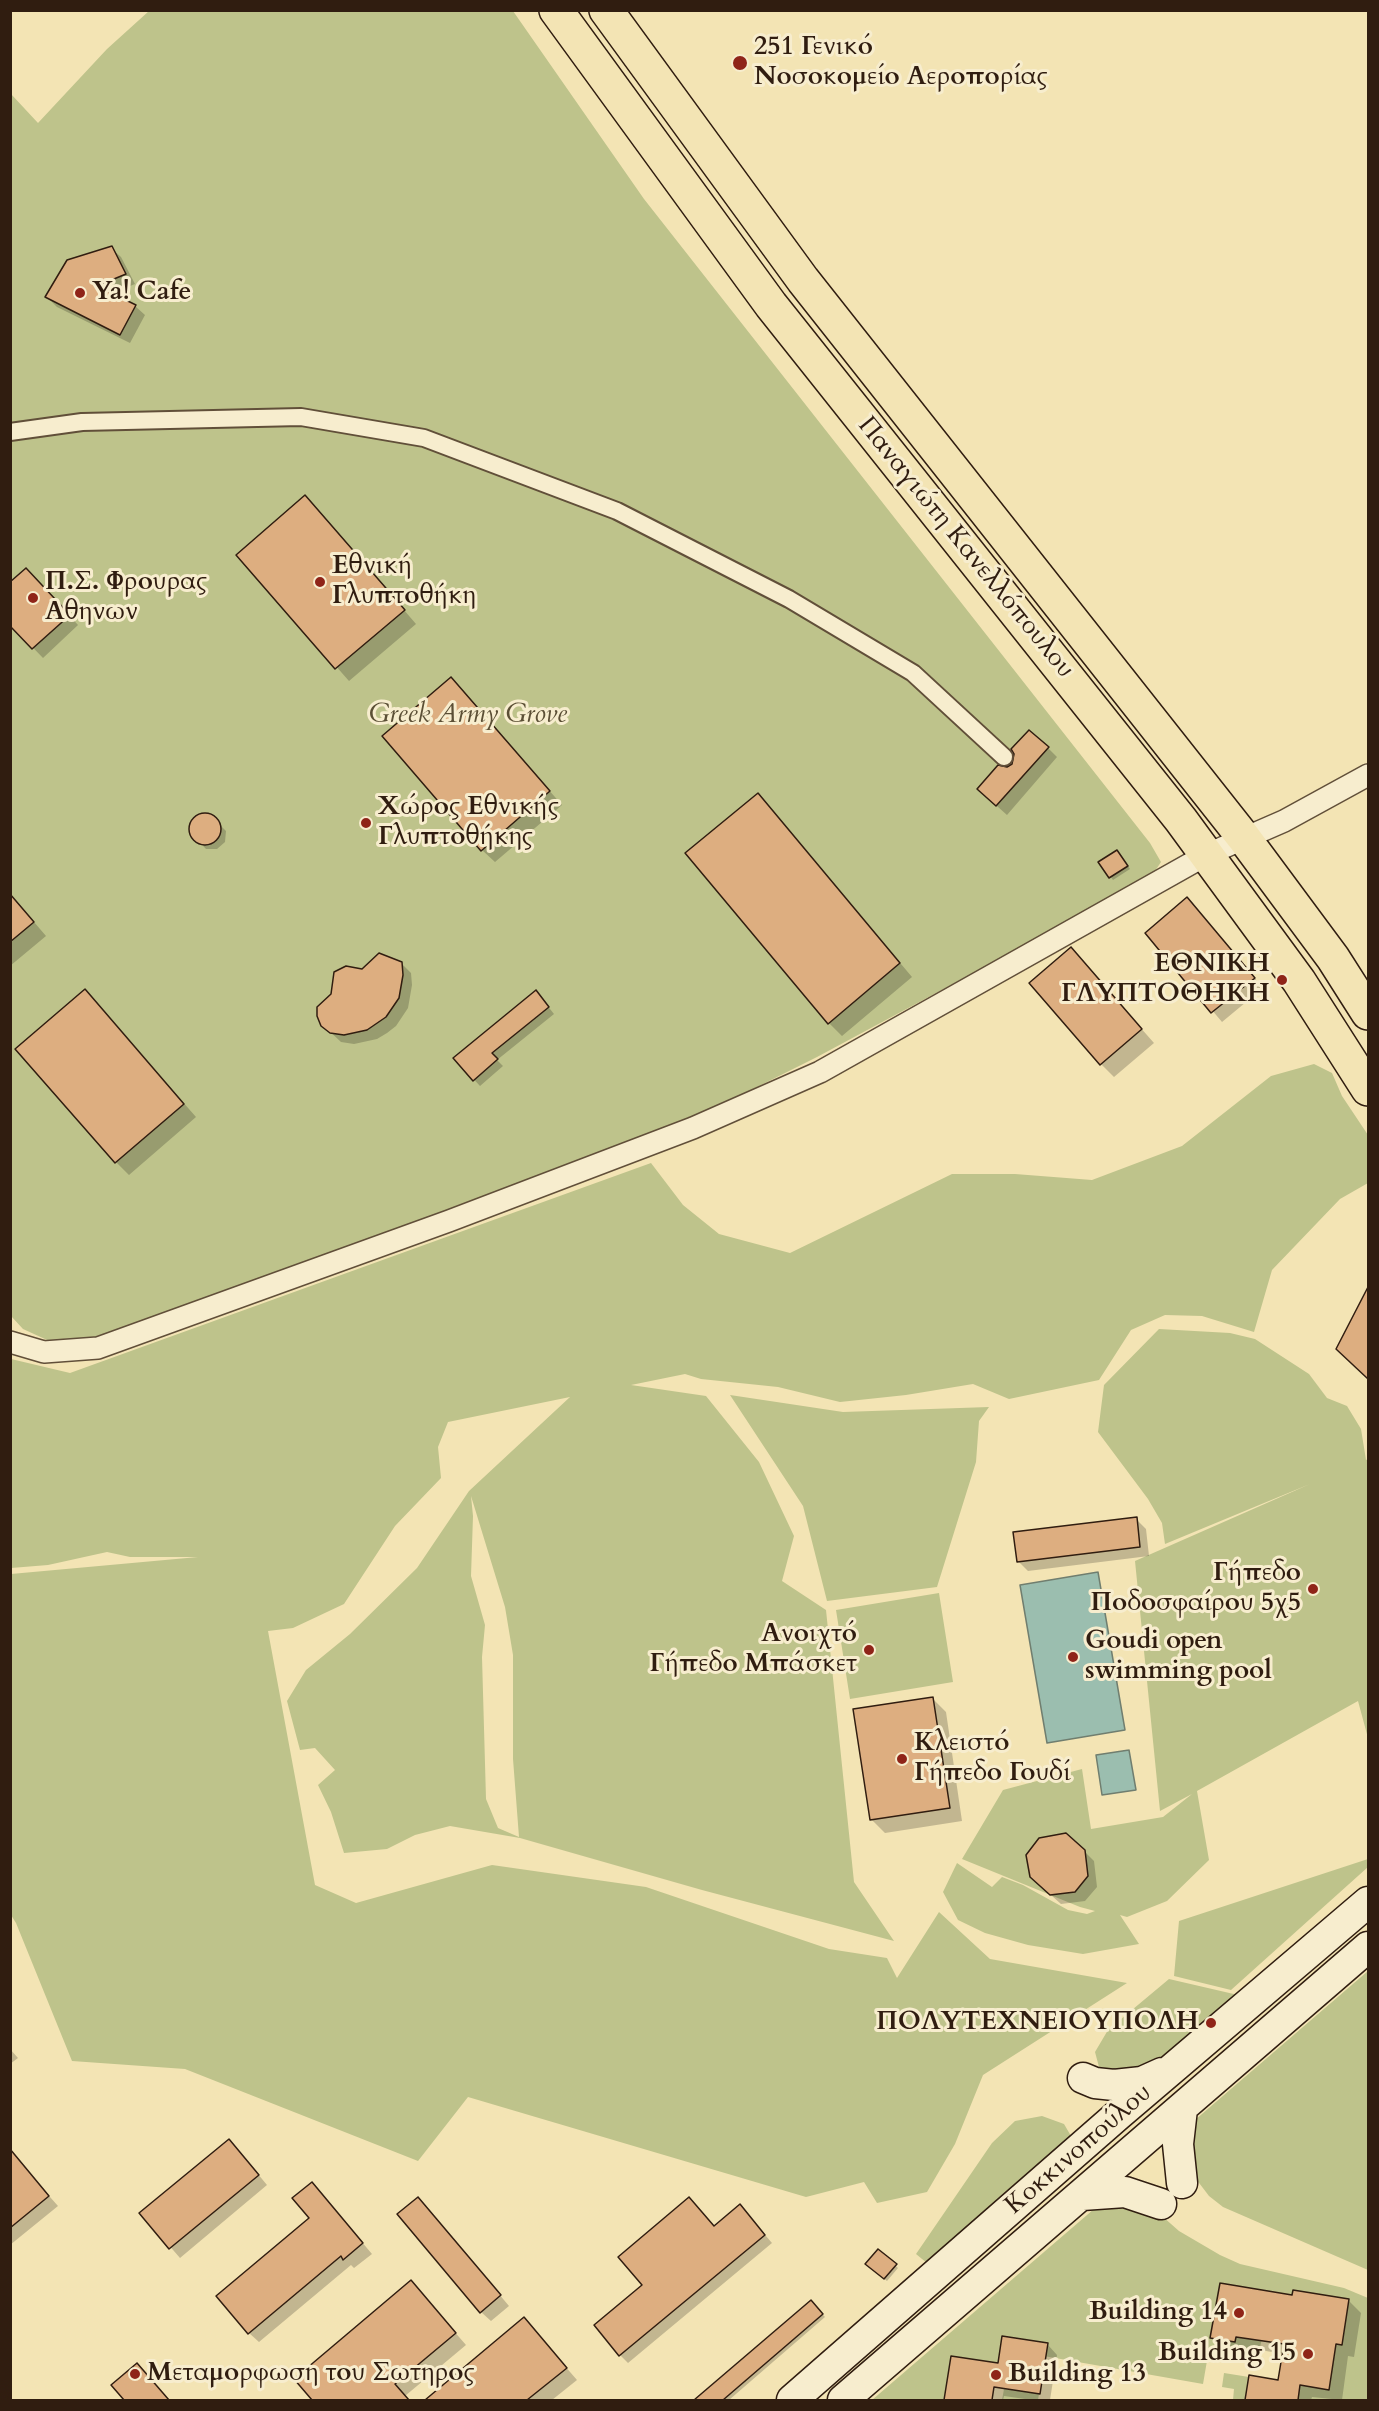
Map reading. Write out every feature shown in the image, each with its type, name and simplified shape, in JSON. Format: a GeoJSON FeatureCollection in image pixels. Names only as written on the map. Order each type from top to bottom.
{"type":"FeatureCollection","features":[{"type":"Feature","properties":{"kind":"main road","name":"Παναγιώτη Κανελλόπουλου"},"geometry":{"type":"LineString","coordinates":[[556,10],[771,305],[1161,794],[1299,981],[1368,1089]]}},
{"type":"Feature","properties":{"kind":"main road","name":"Παναγιώτη Κανελλόπουλου"},"geometry":{"type":"LineString","coordinates":[[606,10],[803,280],[1244,838],[1333,958],[1368,1013]]}},
{"type":"Feature","properties":{"kind":"main road","name":"Κοκκινοπούλου"},"geometry":{"type":"LineString","coordinates":[[792,2400],[1173,2068],[1368,1902]]}},
{"type":"Feature","properties":{"kind":"main road","name":"Κοκκινοπούλου"},"geometry":{"type":"LineString","coordinates":[[843,2400],[1368,1947]]}},
{"type":"Feature","properties":{"kind":"main road"},"geometry":{"type":"LineString","coordinates":[[1083,2078],[1095,2083],[1114,2085],[1142,2082],[1173,2068]]}},
{"type":"Feature","properties":{"kind":"main road"},"geometry":{"type":"LineString","coordinates":[[1182,2109],[1178,2144],[1182,2183]]}},
{"type":"Feature","properties":{"kind":"main road"},"geometry":{"type":"LineString","coordinates":[[1082,2195],[1125,2192],[1161,2204]]}},
{"type":"Feature","properties":{"kind":"street"},"geometry":{"type":"LineString","coordinates":[[10,432],[82,422],[301,417],[424,438],[617,512],[789,599],[913,673],[1004,757]]}},
{"type":"Feature","properties":{"kind":"street"},"geometry":{"type":"LineString","coordinates":[[10,1342],[44,1352],[98,1348],[438,1225],[693,1128],[820,1071],[1206,855],[1284,821],[1368,775]]}},
{"type":"Feature","properties":{"kind":"green space","name":"Greek Army Grove"},"geometry":{"type":"Polygon","coordinates":[[[149,11],[513,11],[644,199],[1150,843],[1161,862],[1155,871],[1100,905],[817,1057],[679,1126],[97,1341],[56,1344],[23,1329],[11,1316],[11,94],[38,123],[107,49],[149,11]]]}},
{"type":"Feature","properties":{"kind":"green space"},"geometry":{"type":"Polygon","coordinates":[[[1314,1064],[1332,1073],[1342,1096],[1368,1135],[1368,1183],[1340,1199],[1272,1270],[1254,1332],[1202,1316],[1165,1315],[1131,1330],[1099,1380],[1009,1399],[973,1384],[906,1395],[840,1402],[778,1387],[701,1379],[685,1374],[631,1385],[706,1396],[759,1462],[794,1536],[782,1581],[826,1610],[854,1882],[894,1941],[702,1890],[520,1838],[450,1826],[415,1835],[387,1849],[344,1853],[331,1812],[318,1785],[335,1770],[315,1748],[300,1750],[287,1701],[306,1670],[350,1634],[417,1568],[469,1491],[570,1397],[448,1422],[438,1447],[441,1478],[395,1526],[344,1604],[293,1628],[268,1631],[315,1885],[356,1903],[492,1865],[646,1887],[829,1949],[887,1958],[897,1978],[939,1912],[990,1959],[1127,1983],[983,2075],[955,2144],[927,2192],[877,2203],[864,2182],[806,2197],[468,2097],[418,2161],[185,2069],[72,2061],[11,1915],[11,1574],[198,1557],[130,1557],[107,1552],[48,1565],[11,1568],[11,1359],[70,1373],[651,1163],[683,1205],[719,1234],[790,1253],[952,1174],[1015,1174],[1092,1180],[1182,1146],[1271,1076],[1314,1064]],[[471,1496],[473,1516],[471,1576],[485,1625],[482,1657],[486,1799],[498,1828],[519,1837],[513,1759],[513,1655],[505,1607],[471,1496]]]}},
{"type":"Feature","properties":{"kind":"green space"},"geometry":{"type":"Polygon","coordinates":[[[1159,1329],[1230,1333],[1255,1339],[1309,1374],[1327,1398],[1347,1406],[1361,1429],[1366,1460],[1368,1459],[1368,1738],[1358,1701],[1197,1791],[1209,1860],[1167,1901],[1127,1917],[1120,1915],[1139,1944],[1083,1954],[1028,1945],[985,1933],[958,1920],[943,1892],[957,1863],[992,1887],[1002,1877],[1023,1885],[1068,1910],[1087,1914],[1095,1911],[962,1859],[1003,1790],[1082,1769],[1091,1829],[1163,1817],[1192,1794],[1160,1811],[1135,1561],[1310,1484],[1165,1544],[1162,1523],[1148,1499],[1098,1432],[1104,1385],[1159,1329]]]}},
{"type":"Feature","properties":{"kind":"green space"},"geometry":{"type":"Polygon","coordinates":[[[730,1395],[843,1412],[989,1407],[979,1421],[976,1462],[937,1587],[827,1601],[803,1506],[730,1395]]]}},
{"type":"Feature","properties":{"kind":"green space"},"geometry":{"type":"Polygon","coordinates":[[[939,1593],[953,1682],[850,1699],[836,1610],[939,1593]]]}},
{"type":"Feature","properties":{"kind":"green space"},"geometry":{"type":"Polygon","coordinates":[[[1368,1859],[1368,1867],[1231,1990],[1174,1976],[1179,1921],[1368,1859]]]}},
{"type":"Feature","properties":{"kind":"green space"},"geometry":{"type":"Polygon","coordinates":[[[1368,1971],[1368,2270],[1223,2207],[1209,2196],[1190,2171],[1188,2126],[1368,1971]]]}},
{"type":"Feature","properties":{"kind":"green space"},"geometry":{"type":"Polygon","coordinates":[[[1169,1979],[1238,1995],[1163,2063],[1117,2078],[1099,2067],[1095,2052],[1108,2030],[1169,1979]]]}},
{"type":"Feature","properties":{"kind":"green space"},"geometry":{"type":"Polygon","coordinates":[[[1042,2116],[1064,2124],[1071,2136],[933,2268],[916,2254],[992,2143],[1015,2121],[1042,2116]]]}},
{"type":"Feature","properties":{"kind":"green space"},"geometry":{"type":"Polygon","coordinates":[[[1109,2202],[1154,2209],[1179,2231],[1240,2264],[1344,2288],[1368,2298],[1368,2400],[1297,2400],[1300,2385],[1329,2390],[1336,2344],[1342,2345],[1288,2320],[1266,2291],[1220,2283],[1210,2338],[1235,2342],[1236,2337],[1257,2340],[1262,2338],[1258,2357],[1209,2349],[1203,2384],[1038,2355],[994,2384],[991,2400],[872,2400],[1094,2209],[1109,2202]]]}},
{"type":"Feature","properties":{"kind":"green space"},"geometry":{"type":"Polygon","coordinates":[[[1224,2373],[1249,2377],[1245,2400],[1233,2400],[1234,2389],[1222,2387],[1224,2373]]]}},
{"type":"Feature","properties":{"kind":"green space"},"geometry":{"type":"Polygon","coordinates":[[[1004,2389],[1039,2394],[1038,2400],[1002,2400],[1004,2389]]]}},
{"type":"Feature","properties":{"kind":"shaded area","name":"Goudi open swimming pool"},"geometry":{"type":"Polygon","coordinates":[[[1098,1572],[1125,1730],[1047,1743],[1020,1585],[1098,1572]]]}},
{"type":"Feature","properties":{"kind":"shaded area"},"geometry":{"type":"Polygon","coordinates":[[[1129,1750],[1136,1790],[1102,1795],[1096,1755],[1129,1750]]]}},
{"type":"Feature","properties":{"kind":"building","name":"Ya! Cafe"},"geometry":{"type":"Polygon","coordinates":[[[112,246],[126,274],[97,286],[136,305],[120,335],[45,297],[67,260],[112,246]]]}},
{"type":"Feature","properties":{"kind":"building","name":"Εθνική Γλυπτοθήκη"},"geometry":{"type":"Polygon","coordinates":[[[305,495],[405,610],[335,669],[236,555],[305,495]]]}},
{"type":"Feature","properties":{"kind":"building","name":"Π.Σ. Φρουρας Αθηνων"},"geometry":{"type":"Polygon","coordinates":[[[26,568],[70,615],[32,649],[10,626],[10,582],[26,568]]]}},
{"type":"Feature","properties":{"kind":"building","name":"Εθνική Γλυπτοθήκη"},"geometry":{"type":"Polygon","coordinates":[[[451,677],[550,791],[481,851],[382,736],[451,677]]]}},
{"type":"Feature","properties":{"kind":"building"},"geometry":{"type":"Polygon","coordinates":[[[1029,730],[1049,747],[996,806],[977,789],[998,765],[1007,767],[1012,764],[1014,754],[1011,749],[1029,730]]]}},
{"type":"Feature","properties":{"kind":"building"},"geometry":{"type":"Polygon","coordinates":[[[758,793],[900,963],[828,1024],[685,853],[758,793]]]}},
{"type":"Feature","properties":{"kind":"building"},"geometry":{"type":"Polygon","coordinates":[[[205,813],[216,818],[221,829],[216,840],[205,845],[194,840],[189,829],[194,818],[205,813]]]}},
{"type":"Feature","properties":{"kind":"building"},"geometry":{"type":"Polygon","coordinates":[[[1117,850],[1128,866],[1109,878],[1098,862],[1117,850]]]}},
{"type":"Feature","properties":{"kind":"building"},"geometry":{"type":"Polygon","coordinates":[[[10,894],[34,922],[10,942],[10,894]]]}},
{"type":"Feature","properties":{"kind":"building"},"geometry":{"type":"Polygon","coordinates":[[[1187,897],[1255,978],[1211,1013],[1145,933],[1187,897]]]}},
{"type":"Feature","properties":{"kind":"building"},"geometry":{"type":"Polygon","coordinates":[[[1071,947],[1142,1029],[1100,1065],[1029,983],[1071,947]]]}},
{"type":"Feature","properties":{"kind":"building"},"geometry":{"type":"Polygon","coordinates":[[[379,953],[402,962],[403,975],[399,998],[386,1017],[367,1030],[344,1035],[330,1033],[321,1026],[317,1016],[317,1007],[331,994],[334,972],[346,966],[362,969],[379,953]]]}},
{"type":"Feature","properties":{"kind":"building"},"geometry":{"type":"Polygon","coordinates":[[[85,989],[184,1104],[115,1163],[15,1049],[85,989]]]}},
{"type":"Feature","properties":{"kind":"building"},"geometry":{"type":"Polygon","coordinates":[[[536,990],[549,1007],[492,1053],[498,1059],[473,1081],[453,1058],[536,990]]]}},
{"type":"Feature","properties":{"kind":"building"},"geometry":{"type":"Polygon","coordinates":[[[1368,1287],[1368,1379],[1336,1349],[1368,1287]]]}},
{"type":"Feature","properties":{"kind":"building"},"geometry":{"type":"Polygon","coordinates":[[[1137,1517],[1140,1547],[1017,1562],[1013,1532],[1137,1517]]]}},
{"type":"Feature","properties":{"kind":"building","name":"Κλειστό Γήπεδο Γουδί"},"geometry":{"type":"Polygon","coordinates":[[[933,1697],[950,1808],[870,1820],[853,1709],[933,1697]]]}},
{"type":"Feature","properties":{"kind":"building"},"geometry":{"type":"Polygon","coordinates":[[[1066,1833],[1085,1850],[1088,1876],[1075,1892],[1050,1895],[1030,1877],[1026,1855],[1039,1838],[1066,1833]]]}},
{"type":"Feature","properties":{"kind":"building"},"geometry":{"type":"Polygon","coordinates":[[[229,2139],[259,2175],[169,2249],[139,2213],[229,2139]]]}},
{"type":"Feature","properties":{"kind":"building"},"geometry":{"type":"Polygon","coordinates":[[[10,2149],[49,2196],[10,2228],[10,2149]]]}},
{"type":"Feature","properties":{"kind":"building"},"geometry":{"type":"Polygon","coordinates":[[[312,2182],[363,2243],[343,2260],[341,2256],[248,2334],[216,2296],[309,2218],[292,2198],[312,2182]]]}},
{"type":"Feature","properties":{"kind":"building"},"geometry":{"type":"Polygon","coordinates":[[[418,2197],[501,2295],[480,2313],[397,2214],[418,2197]]]}},
{"type":"Feature","properties":{"kind":"building"},"geometry":{"type":"Polygon","coordinates":[[[689,2197],[714,2226],[740,2204],[765,2235],[619,2356],[594,2325],[642,2285],[618,2257],[689,2197]]]}},
{"type":"Feature","properties":{"kind":"building"},"geometry":{"type":"Polygon","coordinates":[[[878,2249],[897,2264],[884,2279],[865,2264],[878,2249]]]}},
{"type":"Feature","properties":{"kind":"building"},"geometry":{"type":"Polygon","coordinates":[[[411,2280],[456,2333],[395,2384],[409,2400],[312,2400],[294,2379],[411,2280]]]}},
{"type":"Feature","properties":{"kind":"building","name":"Building 15"},"geometry":{"type":"Polygon","coordinates":[[[1220,2283],[1292,2295],[1293,2290],[1349,2299],[1342,2345],[1336,2344],[1329,2390],[1300,2385],[1298,2400],[1245,2400],[1249,2375],[1278,2380],[1284,2344],[1236,2337],[1235,2342],[1210,2338],[1220,2283]]]}},
{"type":"Feature","properties":{"kind":"building"},"geometry":{"type":"Polygon","coordinates":[[[811,2300],[823,2314],[723,2400],[694,2400],[811,2300]]]}},
{"type":"Feature","properties":{"kind":"building"},"geometry":{"type":"Polygon","coordinates":[[[524,2317],[567,2368],[527,2400],[425,2400],[524,2317]]]}},
{"type":"Feature","properties":{"kind":"building","name":"Building 13"},"geometry":{"type":"Polygon","coordinates":[[[1002,2336],[1048,2343],[1040,2394],[994,2387],[992,2400],[944,2400],[951,2356],[998,2363],[1002,2336]]]}},
{"type":"Feature","properties":{"kind":"building","name":"Μεταμορφωση του Σωτηρος"},"geometry":{"type":"Polygon","coordinates":[[[137,2363],[169,2400],[124,2400],[111,2385],[137,2363]]]}},
{"type":"Feature","properties":{"kind":"place","name":"251 Γενικό Νοσοκομείο Αεροπορίας"},"geometry":{"type":"Point","coordinates":[740,63]}},
{"type":"Feature","properties":{"kind":"place","name":"Ya! Cafe"},"geometry":{"type":"Point","coordinates":[80,293]}},
{"type":"Feature","properties":{"kind":"place","name":"Εθνική Γλυπτοθήκη"},"geometry":{"type":"Point","coordinates":[320,582]}},
{"type":"Feature","properties":{"kind":"place","name":"Π.Σ. Φρουρας Αθηνων"},"geometry":{"type":"Point","coordinates":[33,598]}},
{"type":"Feature","properties":{"kind":"place","name":"Χώρος Εθνικής Γλυπτοθήκης"},"geometry":{"type":"Point","coordinates":[366,823]}},
{"type":"Feature","properties":{"kind":"place","name":"ΕΘΝΙΚΗ ΓΛΥΠΤΟΘΗΚΗ"},"geometry":{"type":"Point","coordinates":[1282,980]}},
{"type":"Feature","properties":{"kind":"place","name":"Γήπεδο Ποδοσφαίρου 5χ5"},"geometry":{"type":"Point","coordinates":[1313,1589]}},
{"type":"Feature","properties":{"kind":"place","name":"Ανοιχτό Γήπεδο Μπάσκετ"},"geometry":{"type":"Point","coordinates":[869,1650]}},
{"type":"Feature","properties":{"kind":"place","name":"Goudi open swimming pool"},"geometry":{"type":"Point","coordinates":[1073,1657]}},
{"type":"Feature","properties":{"kind":"place","name":"Κλειστό Γήπεδο Γουδί"},"geometry":{"type":"Point","coordinates":[902,1759]}},
{"type":"Feature","properties":{"kind":"place","name":"ΠΟΛΥΤΕΧΝΕΙΟΥΠΟΛΗ"},"geometry":{"type":"Point","coordinates":[1211,2023]}},
{"type":"Feature","properties":{"kind":"place","name":"Building 14"},"geometry":{"type":"Point","coordinates":[1239,2313]}},
{"type":"Feature","properties":{"kind":"place","name":"Building 15"},"geometry":{"type":"Point","coordinates":[1308,2354]}},
{"type":"Feature","properties":{"kind":"place","name":"Μεταμορφωση του Σωτηρος"},"geometry":{"type":"Point","coordinates":[135,2374]}},
{"type":"Feature","properties":{"kind":"place","name":"Building 13"},"geometry":{"type":"Point","coordinates":[996,2375]}}]}
